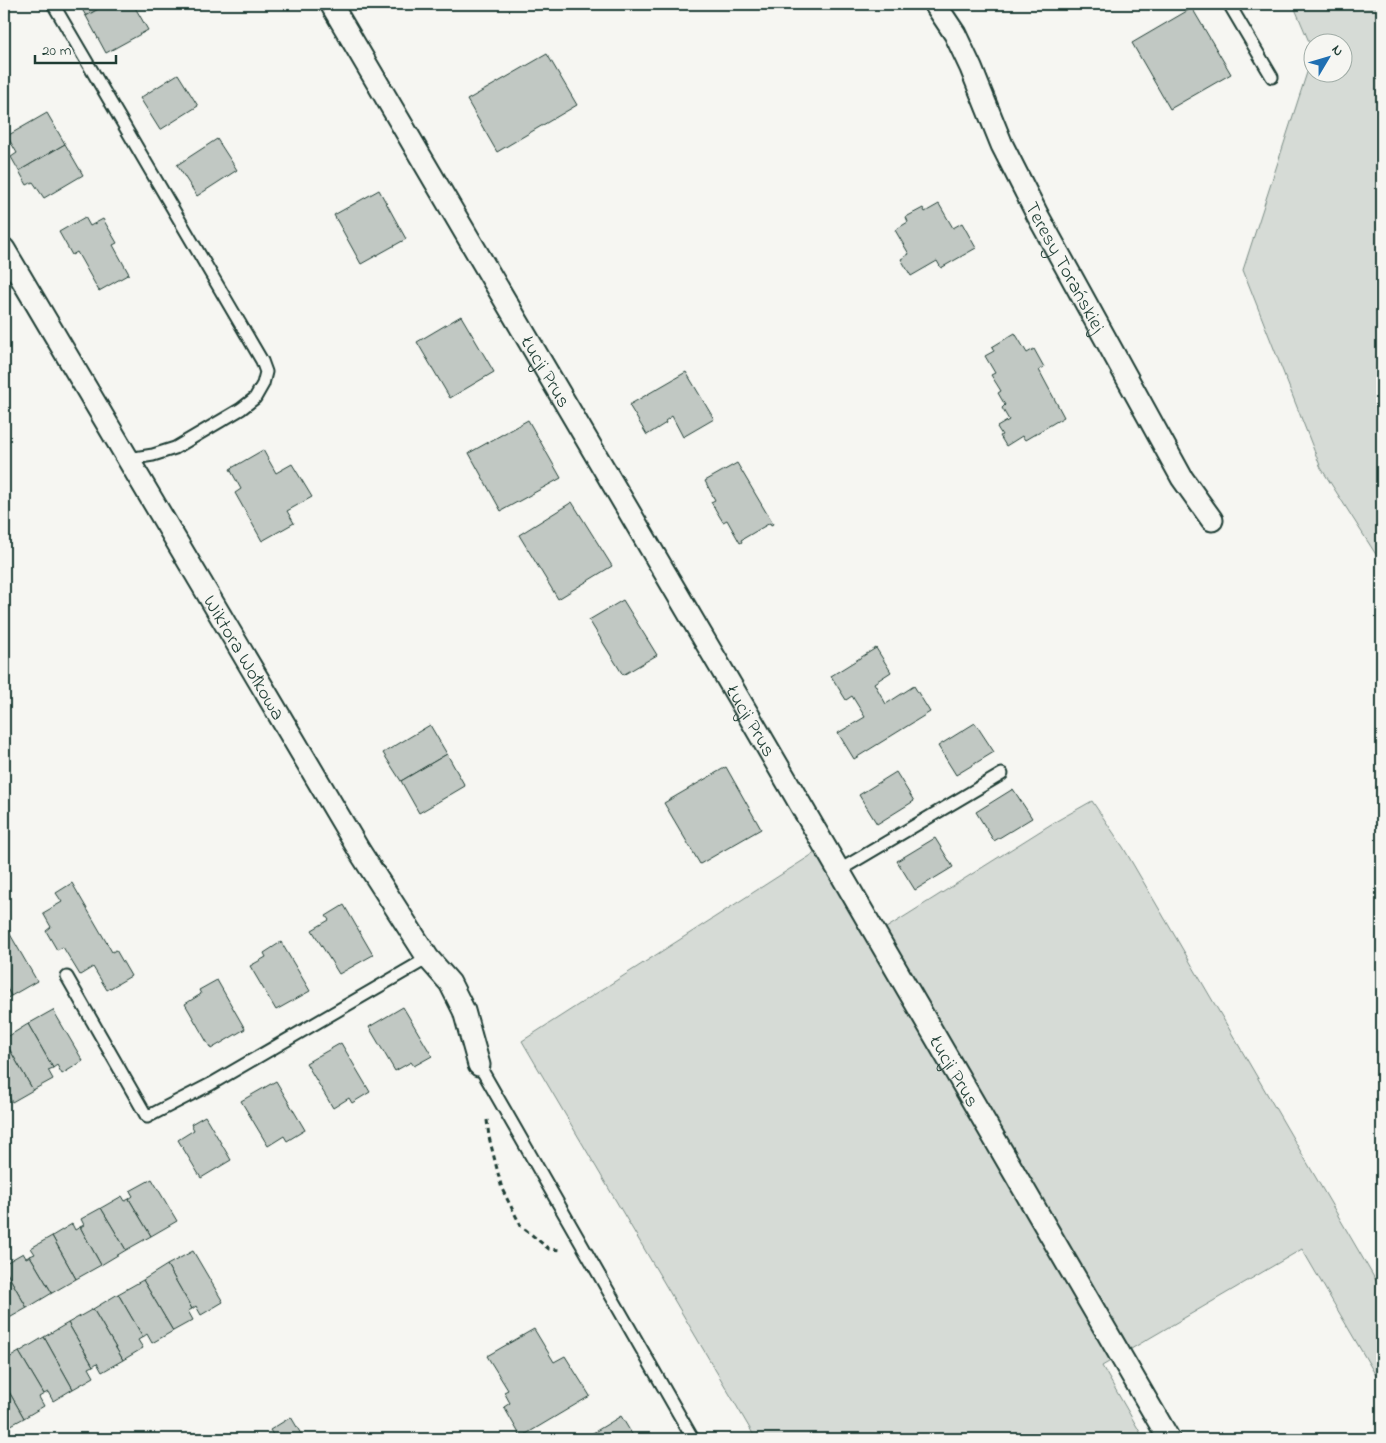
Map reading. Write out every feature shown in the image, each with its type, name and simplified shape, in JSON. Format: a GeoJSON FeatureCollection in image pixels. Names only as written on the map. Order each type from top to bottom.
{"type":"FeatureCollection","features":[{"type":"Feature","properties":{"kind":"street","name":"Łucji Prus"},"geometry":{"type":"LineString","coordinates":[[331,4],[1169,1439]]}},
{"type":"Feature","properties":{"kind":"street","name":"Teresy Torańskiej"},"geometry":{"type":"LineString","coordinates":[[935,4],[955,34],[971,68],[1002,146],[1038,216],[1182,478],[1212,520]]}},
{"type":"Feature","properties":{"kind":"street","name":"Wiktora Wołkowa"},"geometry":{"type":"LineString","coordinates":[[4,249],[360,852],[428,958],[450,982],[464,1011],[479,1065]]}},
{"type":"Feature","properties":{"kind":"lane"},"geometry":{"type":"LineString","coordinates":[[53,4],[262,361],[266,372],[263,384],[255,398],[241,410],[175,448],[153,455],[128,459]]}},
{"type":"Feature","properties":{"kind":"lane"},"geometry":{"type":"LineString","coordinates":[[1229,4],[1272,77]]}},
{"type":"Feature","properties":{"kind":"lane"},"geometry":{"type":"LineString","coordinates":[[838,871],[1002,774]]}},
{"type":"Feature","properties":{"kind":"lane"},"geometry":{"type":"LineString","coordinates":[[67,977],[147,1117],[211,1084],[428,958]]}},
{"type":"Feature","properties":{"kind":"lane"},"geometry":{"type":"LineString","coordinates":[[479,1065],[693,1439]]}},
{"type":"Feature","properties":{"kind":"path"},"geometry":{"type":"LineString","coordinates":[[487,1119],[489,1137],[502,1189],[521,1226],[549,1249],[586,1252]]}},
{"type":"Feature","properties":{"kind":"shaded area"},"geometry":{"type":"Polygon","coordinates":[[[1293,4],[1382,4],[1382,564],[1321,468],[1243,270],[1304,82],[1354,82],[1354,32],[1305,32],[1293,4]]]}},
{"type":"Feature","properties":{"kind":"shaded area"},"geometry":{"type":"Polygon","coordinates":[[[1092,801],[1123,847],[1382,1291],[1382,1386],[1302,1249],[1102,1366],[1144,1439],[756,1439],[522,1041],[824,847],[875,935],[1053,823],[1092,801]]]}},
{"type":"Feature","properties":{"kind":"building"},"geometry":{"type":"Polygon","coordinates":[[[79,4],[107,4],[86,16],[79,4]]]}},
{"type":"Feature","properties":{"kind":"building"},"geometry":{"type":"Polygon","coordinates":[[[107,4],[133,4],[148,30],[106,53],[86,16],[107,4]]]}},
{"type":"Feature","properties":{"kind":"building"},"geometry":{"type":"Polygon","coordinates":[[[1192,8],[1231,74],[1170,109],[1132,43],[1192,8]]]}},
{"type":"Feature","properties":{"kind":"building"},"geometry":{"type":"Polygon","coordinates":[[[547,54],[577,105],[497,152],[467,100],[547,54]]]}},
{"type":"Feature","properties":{"kind":"building"},"geometry":{"type":"Polygon","coordinates":[[[178,74],[198,106],[160,130],[140,98],[178,74]]]}},
{"type":"Feature","properties":{"kind":"building"},"geometry":{"type":"Polygon","coordinates":[[[47,113],[65,144],[19,171],[11,157],[17,153],[7,136],[47,113]]]}},
{"type":"Feature","properties":{"kind":"building"},"geometry":{"type":"Polygon","coordinates":[[[217,139],[237,170],[197,196],[177,165],[217,139]]]}},
{"type":"Feature","properties":{"kind":"building"},"geometry":{"type":"Polygon","coordinates":[[[65,144],[83,175],[44,198],[33,182],[27,185],[19,171],[65,144]]]}},
{"type":"Feature","properties":{"kind":"building"},"geometry":{"type":"Polygon","coordinates":[[[379,190],[406,239],[361,264],[334,215],[379,190]]]}},
{"type":"Feature","properties":{"kind":"building"},"geometry":{"type":"Polygon","coordinates":[[[939,204],[953,228],[962,223],[976,248],[941,268],[937,261],[911,276],[901,259],[909,254],[895,230],[908,222],[906,217],[923,208],[925,212],[939,204]]]}},
{"type":"Feature","properties":{"kind":"building"},"geometry":{"type":"Polygon","coordinates":[[[85,217],[90,226],[103,219],[117,243],[113,245],[129,274],[99,291],[77,252],[72,255],[59,232],[85,217]]]}},
{"type":"Feature","properties":{"kind":"building"},"geometry":{"type":"Polygon","coordinates":[[[461,316],[494,372],[450,398],[417,342],[461,316]]]}},
{"type":"Feature","properties":{"kind":"building"},"geometry":{"type":"Polygon","coordinates":[[[1015,333],[1027,353],[1034,349],[1044,367],[1039,370],[1064,417],[1025,440],[1022,436],[1006,446],[997,427],[1009,420],[1002,408],[1005,405],[998,393],[1001,391],[991,375],[995,373],[985,356],[994,351],[992,347],[1015,333]]]}},
{"type":"Feature","properties":{"kind":"building"},"geometry":{"type":"Polygon","coordinates":[[[686,372],[714,419],[683,437],[672,416],[665,421],[666,423],[647,435],[629,405],[686,372]]]}},
{"type":"Feature","properties":{"kind":"building"},"geometry":{"type":"Polygon","coordinates":[[[528,420],[561,478],[501,511],[469,453],[528,420]]]}},
{"type":"Feature","properties":{"kind":"building"},"geometry":{"type":"Polygon","coordinates":[[[263,450],[276,473],[292,464],[312,497],[287,511],[294,523],[262,541],[235,493],[241,489],[230,469],[263,450]]]}},
{"type":"Feature","properties":{"kind":"building"},"geometry":{"type":"Polygon","coordinates":[[[737,463],[773,524],[771,525],[770,523],[741,540],[742,542],[740,543],[727,520],[723,522],[711,502],[715,500],[705,481],[737,463]]]}},
{"type":"Feature","properties":{"kind":"building"},"geometry":{"type":"Polygon","coordinates":[[[572,502],[612,566],[558,599],[519,535],[572,502]]]}},
{"type":"Feature","properties":{"kind":"building"},"geometry":{"type":"Polygon","coordinates":[[[623,600],[657,655],[623,675],[589,620],[623,600]]]}},
{"type":"Feature","properties":{"kind":"building"},"geometry":{"type":"Polygon","coordinates":[[[876,648],[891,672],[874,683],[886,704],[914,686],[930,712],[854,759],[838,733],[865,717],[852,696],[846,700],[831,676],[876,648]]]}},
{"type":"Feature","properties":{"kind":"building"},"geometry":{"type":"Polygon","coordinates":[[[975,723],[994,752],[956,775],[938,746],[975,723]]]}},
{"type":"Feature","properties":{"kind":"building"},"geometry":{"type":"Polygon","coordinates":[[[430,725],[447,754],[401,781],[383,753],[430,725]]]}},
{"type":"Feature","properties":{"kind":"building"},"geometry":{"type":"Polygon","coordinates":[[[447,754],[465,786],[419,813],[401,781],[447,754]]]}},
{"type":"Feature","properties":{"kind":"building"},"geometry":{"type":"Polygon","coordinates":[[[726,767],[761,829],[700,864],[664,803],[726,767]]]}},
{"type":"Feature","properties":{"kind":"building"},"geometry":{"type":"Polygon","coordinates":[[[896,772],[914,801],[877,824],[859,795],[896,772]]]}},
{"type":"Feature","properties":{"kind":"building"},"geometry":{"type":"Polygon","coordinates":[[[1013,789],[1032,818],[994,841],[976,812],[1013,789]]]}},
{"type":"Feature","properties":{"kind":"building"},"geometry":{"type":"Polygon","coordinates":[[[935,838],[953,867],[915,890],[897,861],[935,838]]]}},
{"type":"Feature","properties":{"kind":"building"},"geometry":{"type":"Polygon","coordinates":[[[72,883],[112,952],[116,950],[131,976],[107,990],[93,967],[80,975],[63,947],[57,950],[46,931],[51,927],[43,913],[62,902],[56,893],[72,883]]]}},
{"type":"Feature","properties":{"kind":"building"},"geometry":{"type":"Polygon","coordinates":[[[344,905],[373,955],[339,974],[312,930],[329,920],[326,916],[344,905]]]}},
{"type":"Feature","properties":{"kind":"building"},"geometry":{"type":"Polygon","coordinates":[[[7,929],[37,981],[11,996],[4,983],[4,931],[7,929]]]}},
{"type":"Feature","properties":{"kind":"building"},"geometry":{"type":"Polygon","coordinates":[[[281,942],[310,991],[276,1010],[250,966],[266,957],[264,953],[281,942]]]}},
{"type":"Feature","properties":{"kind":"building"},"geometry":{"type":"Polygon","coordinates":[[[217,980],[245,1029],[211,1049],[185,1004],[201,994],[199,990],[217,980]]]}},
{"type":"Feature","properties":{"kind":"building"},"geometry":{"type":"Polygon","coordinates":[[[4,983],[11,996],[4,1000],[4,983]]]}},
{"type":"Feature","properties":{"kind":"building"},"geometry":{"type":"Polygon","coordinates":[[[403,1007],[432,1056],[414,1066],[411,1062],[395,1071],[369,1027],[403,1007]]]}},
{"type":"Feature","properties":{"kind":"building"},"geometry":{"type":"Polygon","coordinates":[[[53,1010],[83,1061],[62,1074],[57,1065],[53,1068],[28,1024],[53,1010]]]}},
{"type":"Feature","properties":{"kind":"building"},"geometry":{"type":"Polygon","coordinates":[[[28,1024],[53,1068],[48,1070],[53,1079],[33,1090],[4,1040],[28,1024]]]}},
{"type":"Feature","properties":{"kind":"building"},"geometry":{"type":"Polygon","coordinates":[[[4,1040],[33,1090],[12,1102],[7,1094],[4,1096],[4,1040]]]}},
{"type":"Feature","properties":{"kind":"building"},"geometry":{"type":"Polygon","coordinates":[[[341,1043],[370,1092],[352,1103],[349,1098],[333,1108],[306,1063],[341,1043]]]}},
{"type":"Feature","properties":{"kind":"building"},"geometry":{"type":"Polygon","coordinates":[[[276,1081],[305,1130],[287,1141],[284,1136],[268,1146],[241,1101],[276,1081]]]}},
{"type":"Feature","properties":{"kind":"building"},"geometry":{"type":"Polygon","coordinates":[[[205,1116],[231,1160],[201,1178],[178,1140],[194,1130],[191,1124],[205,1116]]]}},
{"type":"Feature","properties":{"kind":"building"},"geometry":{"type":"Polygon","coordinates":[[[152,1179],[177,1221],[151,1236],[129,1199],[133,1196],[130,1191],[152,1179]]]}},
{"type":"Feature","properties":{"kind":"building"},"geometry":{"type":"Polygon","coordinates":[[[122,1196],[125,1201],[129,1199],[151,1236],[126,1250],[101,1208],[122,1196]]]}},
{"type":"Feature","properties":{"kind":"building"},"geometry":{"type":"Polygon","coordinates":[[[101,1208],[126,1250],[101,1265],[80,1227],[84,1225],[81,1219],[101,1208]]]}},
{"type":"Feature","properties":{"kind":"building"},"geometry":{"type":"Polygon","coordinates":[[[72,1224],[75,1230],[80,1227],[101,1265],[76,1279],[52,1236],[72,1224]]]}},
{"type":"Feature","properties":{"kind":"building"},"geometry":{"type":"Polygon","coordinates":[[[52,1236],[76,1279],[52,1293],[30,1256],[35,1254],[31,1248],[52,1236]]]}},
{"type":"Feature","properties":{"kind":"building"},"geometry":{"type":"Polygon","coordinates":[[[193,1251],[223,1302],[201,1315],[196,1306],[192,1309],[167,1265],[193,1251]]]}},
{"type":"Feature","properties":{"kind":"building"},"geometry":{"type":"Polygon","coordinates":[[[23,1253],[26,1258],[30,1256],[52,1293],[27,1308],[4,1268],[4,1264],[23,1253]]]}},
{"type":"Feature","properties":{"kind":"building"},"geometry":{"type":"Polygon","coordinates":[[[167,1265],[192,1309],[188,1311],[193,1320],[173,1331],[143,1280],[167,1265]]]}},
{"type":"Feature","properties":{"kind":"building"},"geometry":{"type":"Polygon","coordinates":[[[4,1268],[27,1308],[4,1321],[4,1268]]]}},
{"type":"Feature","properties":{"kind":"building"},"geometry":{"type":"Polygon","coordinates":[[[143,1280],[173,1331],[152,1343],[147,1334],[143,1337],[118,1294],[143,1280]]]}},
{"type":"Feature","properties":{"kind":"building"},"geometry":{"type":"Polygon","coordinates":[[[118,1294],[143,1337],[138,1340],[143,1348],[123,1360],[93,1309],[118,1294]]]}},
{"type":"Feature","properties":{"kind":"building"},"geometry":{"type":"Polygon","coordinates":[[[93,1309],[123,1360],[102,1372],[97,1363],[93,1366],[68,1323],[93,1309]]]}},
{"type":"Feature","properties":{"kind":"building"},"geometry":{"type":"Polygon","coordinates":[[[68,1323],[93,1366],[89,1368],[94,1377],[73,1389],[44,1337],[68,1323]]]}},
{"type":"Feature","properties":{"kind":"building"},"geometry":{"type":"Polygon","coordinates":[[[534,1329],[554,1362],[565,1356],[590,1396],[521,1437],[504,1407],[510,1403],[504,1392],[508,1390],[487,1356],[534,1329]]]}},
{"type":"Feature","properties":{"kind":"building"},"geometry":{"type":"Polygon","coordinates":[[[44,1337],[73,1389],[53,1401],[48,1392],[44,1394],[19,1352],[44,1337]]]}},
{"type":"Feature","properties":{"kind":"building"},"geometry":{"type":"Polygon","coordinates":[[[19,1352],[44,1394],[39,1397],[44,1406],[24,1418],[4,1383],[4,1361],[19,1352]]]}},
{"type":"Feature","properties":{"kind":"building"},"geometry":{"type":"Polygon","coordinates":[[[4,1383],[24,1418],[4,1429],[4,1383]]]}},
{"type":"Feature","properties":{"kind":"building"},"geometry":{"type":"Polygon","coordinates":[[[621,1416],[635,1439],[583,1439],[621,1416]]]}},
{"type":"Feature","properties":{"kind":"building"},"geometry":{"type":"Polygon","coordinates":[[[291,1417],[304,1439],[269,1439],[268,1437],[273,1435],[270,1430],[291,1417]]]}}]}
